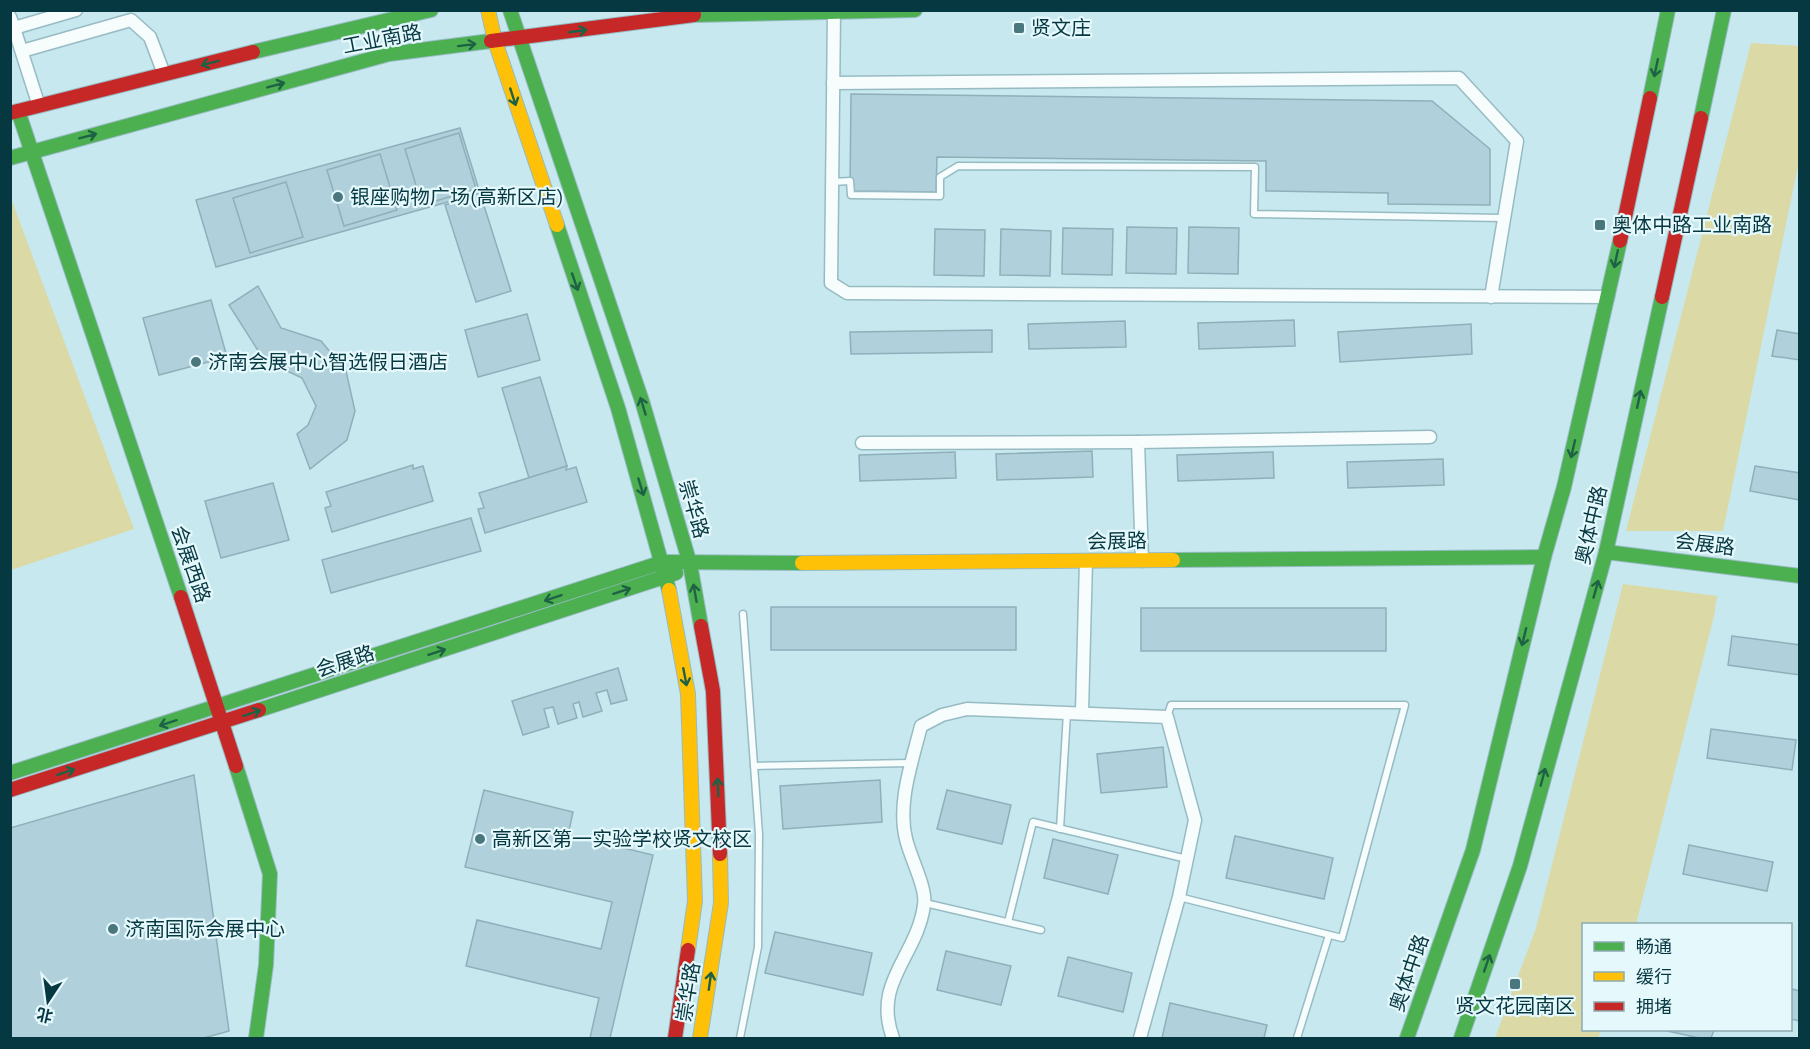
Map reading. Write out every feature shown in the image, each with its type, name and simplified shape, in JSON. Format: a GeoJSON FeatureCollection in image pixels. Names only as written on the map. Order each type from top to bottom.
{"type":"FeatureCollection","features":[{"type":"Feature","properties":{"kind":"main road","name":"工业南路"},"geometry":{"type":"LineString","coordinates":[[14,112],[374,22],[431,10]]}},
{"type":"Feature","properties":{"kind":"main road","name":"崇华路"},"geometry":{"type":"LineString","coordinates":[[488,10],[495,41],[618,408],[668,578],[688,694],[695,901],[675,1038]]}},
{"type":"Feature","properties":{"kind":"main road","name":"崇华路"},"geometry":{"type":"LineString","coordinates":[[510,10],[642,401],[690,564],[713,692],[721,903],[700,1038]]}},
{"type":"Feature","properties":{"kind":"main road","name":"工业南路"},"geometry":{"type":"LineString","coordinates":[[10,158],[389,54],[520,39],[707,13],[915,10]]}},
{"type":"Feature","properties":{"kind":"main road","name":"奥体中路"},"geometry":{"type":"LineString","coordinates":[[1407,1038],[1473,850],[1544,557],[1564,487],[1608,297],[1668,10]]}},
{"type":"Feature","properties":{"kind":"main road","name":"奥体中路"},"geometry":{"type":"LineString","coordinates":[[1461,1038],[1520,866],[1606,552],[1724,10]]}},
{"type":"Feature","properties":{"kind":"main road","name":"会展西路"},"geometry":{"type":"LineString","coordinates":[[14,112],[32,151],[223,722],[270,874],[266,965],[256,1038]]}},
{"type":"Feature","properties":{"kind":"main road","name":"会展路"},"geometry":{"type":"LineString","coordinates":[[1606,552],[1800,576]]}},
{"type":"Feature","properties":{"kind":"main road","name":"会展路"},"geometry":{"type":"LineString","coordinates":[[10,773],[663,562],[690,564],[1544,557]]}},
{"type":"Feature","properties":{"kind":"main road","name":"会展路"},"geometry":{"type":"LineString","coordinates":[[10,790],[668,578],[690,564]]}},
{"type":"Feature","properties":{"kind":"street"},"geometry":{"type":"LineString","coordinates":[[39,106],[12,23],[76,10]]}},
{"type":"Feature","properties":{"kind":"street"},"geometry":{"type":"LineString","coordinates":[[834,11],[831,283],[847,293],[1608,297]]}},
{"type":"Feature","properties":{"kind":"street"},"geometry":{"type":"LineString","coordinates":[[22,51],[131,20],[150,37],[164,74]]}},
{"type":"Feature","properties":{"kind":"street"},"geometry":{"type":"LineString","coordinates":[[833,83],[1459,78],[1517,141],[1506,218],[1491,297]]}},
{"type":"Feature","properties":{"kind":"street"},"geometry":{"type":"LineString","coordinates":[[862,443],[1138,442],[1430,436]]}},
{"type":"Feature","properties":{"kind":"street"},"geometry":{"type":"LineString","coordinates":[[1138,442],[1142,561]]}},
{"type":"Feature","properties":{"kind":"street"},"geometry":{"type":"LineString","coordinates":[[1082,711],[1086,561]]}},
{"type":"Feature","properties":{"kind":"street"},"geometry":{"type":"LineString","coordinates":[[894,1038],[886,1009],[888,993],[894,974],[915,942],[925,903],[903,822],[911,763],[921,726],[942,715],[967,709],[1082,711],[1167,717],[1195,820],[1179,897],[1140,1038]]}},
{"type":"Feature","properties":{"kind":"lane"},"geometry":{"type":"LineString","coordinates":[[832,182],[850,181],[851,195],[940,196],[940,177],[958,166],[1255,167],[1254,214],[1506,218]]}},
{"type":"Feature","properties":{"kind":"lane"},"geometry":{"type":"LineString","coordinates":[[740,1038],[758,946],[759,834],[743,615]]}},
{"type":"Feature","properties":{"kind":"lane"},"geometry":{"type":"LineString","coordinates":[[1167,717],[1171,705],[1405,705],[1342,939],[1179,897]]}},
{"type":"Feature","properties":{"kind":"lane"},"geometry":{"type":"LineString","coordinates":[[1060,829],[1067,711]]}},
{"type":"Feature","properties":{"kind":"lane"},"geometry":{"type":"LineString","coordinates":[[754,766],[911,763]]}},
{"type":"Feature","properties":{"kind":"lane"},"geometry":{"type":"LineString","coordinates":[[1008,922],[1033,822],[1187,859]]}},
{"type":"Feature","properties":{"kind":"lane"},"geometry":{"type":"LineString","coordinates":[[925,903],[1041,930]]}},
{"type":"Feature","properties":{"kind":"lane"},"geometry":{"type":"LineString","coordinates":[[1297,1038],[1329,935]]}},
{"type":"Feature","properties":{"kind":"shaded area"},"geometry":{"type":"Polygon","coordinates":[[[1751,43],[1799,46],[1799,161],[1723,531],[1626,531],[1751,43]]]}},
{"type":"Feature","properties":{"kind":"shaded area"},"geometry":{"type":"Polygon","coordinates":[[[12,201],[134,529],[11,570],[10,202],[12,201]]]}},
{"type":"Feature","properties":{"kind":"shaded area"},"geometry":{"type":"Polygon","coordinates":[[[1623,584],[1717,596],[1714,616],[1636,923],[1582,923],[1582,1031],[1601,1031],[1598,1038],[1495,1038],[1536,928],[1623,584]]]}},
{"type":"Feature","properties":{"kind":"building"},"geometry":{"type":"Polygon","coordinates":[[[851,94],[1432,101],[1490,149],[1490,205],[1388,204],[1388,193],[1266,191],[1266,161],[937,157],[936,192],[850,191],[851,94]]]}},
{"type":"Feature","properties":{"kind":"building","name":"银座购物广场(高新区店)"},"geometry":{"type":"Polygon","coordinates":[[[460,128],[480,193],[216,267],[196,200],[460,128]]]}},
{"type":"Feature","properties":{"kind":"building"},"geometry":{"type":"Polygon","coordinates":[[[459,133],[476,189],[422,205],[405,149],[459,133]]]}},
{"type":"Feature","properties":{"kind":"building"},"geometry":{"type":"Polygon","coordinates":[[[380,154],[397,210],[344,226],[327,170],[380,154]]]}},
{"type":"Feature","properties":{"kind":"building"},"geometry":{"type":"Polygon","coordinates":[[[286,182],[303,237],[250,253],[233,198],[286,182]]]}},
{"type":"Feature","properties":{"kind":"building"},"geometry":{"type":"Polygon","coordinates":[[[480,193],[511,291],[476,302],[445,205],[480,193]]]}},
{"type":"Feature","properties":{"kind":"building"},"geometry":{"type":"Polygon","coordinates":[[[1127,227],[1177,228],[1176,274],[1126,273],[1127,227]]]}},
{"type":"Feature","properties":{"kind":"building"},"geometry":{"type":"Polygon","coordinates":[[[1189,227],[1239,228],[1238,274],[1188,273],[1189,227]]]}},
{"type":"Feature","properties":{"kind":"building"},"geometry":{"type":"Polygon","coordinates":[[[1063,228],[1113,229],[1112,275],[1062,274],[1063,228]]]}},
{"type":"Feature","properties":{"kind":"building"},"geometry":{"type":"Polygon","coordinates":[[[935,229],[985,230],[984,276],[934,275],[935,229]]]}},
{"type":"Feature","properties":{"kind":"building"},"geometry":{"type":"Polygon","coordinates":[[[1001,229],[1051,231],[1050,276],[1000,275],[1001,229]]]}},
{"type":"Feature","properties":{"kind":"building"},"geometry":{"type":"Polygon","coordinates":[[[258,286],[281,328],[321,341],[346,371],[355,411],[347,440],[310,469],[297,434],[308,425],[316,406],[302,378],[264,360],[229,305],[258,286]]]}},
{"type":"Feature","properties":{"kind":"building"},"geometry":{"type":"Polygon","coordinates":[[[211,300],[227,357],[159,375],[143,318],[211,300]]]}},
{"type":"Feature","properties":{"kind":"building"},"geometry":{"type":"Polygon","coordinates":[[[527,314],[540,360],[478,377],[465,330],[527,314]]]}},
{"type":"Feature","properties":{"kind":"building"},"geometry":{"type":"Polygon","coordinates":[[[1294,320],[1295,346],[1199,349],[1198,323],[1294,320]]]}},
{"type":"Feature","properties":{"kind":"building"},"geometry":{"type":"Polygon","coordinates":[[[1125,321],[1126,347],[1029,349],[1028,324],[1125,321]]]}},
{"type":"Feature","properties":{"kind":"building"},"geometry":{"type":"Polygon","coordinates":[[[1471,324],[1472,354],[1340,362],[1338,332],[1471,324]]]}},
{"type":"Feature","properties":{"kind":"building"},"geometry":{"type":"Polygon","coordinates":[[[992,330],[992,352],[851,354],[850,332],[992,330]]]}},
{"type":"Feature","properties":{"kind":"building"},"geometry":{"type":"Polygon","coordinates":[[[1777,330],[1800,334],[1800,360],[1772,356],[1777,330]]]}},
{"type":"Feature","properties":{"kind":"building"},"geometry":{"type":"Polygon","coordinates":[[[540,377],[567,466],[529,478],[502,388],[540,377]]]}},
{"type":"Feature","properties":{"kind":"building"},"geometry":{"type":"Polygon","coordinates":[[[1092,451],[1093,477],[997,480],[996,454],[1092,451]]]}},
{"type":"Feature","properties":{"kind":"building"},"geometry":{"type":"Polygon","coordinates":[[[955,452],[956,478],[860,481],[859,455],[955,452]]]}},
{"type":"Feature","properties":{"kind":"building"},"geometry":{"type":"Polygon","coordinates":[[[1273,452],[1274,478],[1178,481],[1177,455],[1273,452]]]}},
{"type":"Feature","properties":{"kind":"building"},"geometry":{"type":"Polygon","coordinates":[[[1443,459],[1444,485],[1348,488],[1347,462],[1443,459]]]}},
{"type":"Feature","properties":{"kind":"building"},"geometry":{"type":"Polygon","coordinates":[[[413,465],[413,469],[423,466],[433,501],[332,532],[325,508],[331,506],[326,492],[413,465]]]}},
{"type":"Feature","properties":{"kind":"building"},"geometry":{"type":"Polygon","coordinates":[[[567,466],[566,470],[576,467],[587,502],[485,533],[478,509],[484,508],[479,493],[567,466]]]}},
{"type":"Feature","properties":{"kind":"building"},"geometry":{"type":"Polygon","coordinates":[[[1755,466],[1800,473],[1800,500],[1750,491],[1755,466]]]}},
{"type":"Feature","properties":{"kind":"building"},"geometry":{"type":"Polygon","coordinates":[[[273,483],[289,540],[221,558],[205,501],[273,483]]]}},
{"type":"Feature","properties":{"kind":"building"},"geometry":{"type":"Polygon","coordinates":[[[471,518],[481,551],[331,593],[322,560],[471,518]]]}},
{"type":"Feature","properties":{"kind":"building"},"geometry":{"type":"Polygon","coordinates":[[[771,607],[1016,607],[1016,650],[771,650],[771,607]]]}},
{"type":"Feature","properties":{"kind":"building"},"geometry":{"type":"Polygon","coordinates":[[[1141,608],[1386,608],[1386,651],[1141,651],[1141,608]]]}},
{"type":"Feature","properties":{"kind":"building"},"geometry":{"type":"Polygon","coordinates":[[[1732,636],[1800,645],[1800,675],[1728,665],[1732,636]]]}},
{"type":"Feature","properties":{"kind":"building"},"geometry":{"type":"Polygon","coordinates":[[[618,668],[627,700],[611,704],[607,690],[596,693],[602,711],[583,717],[579,702],[573,704],[577,718],[558,724],[553,707],[544,709],[549,727],[523,735],[512,701],[618,668]]]}},
{"type":"Feature","properties":{"kind":"building"},"geometry":{"type":"Polygon","coordinates":[[[1711,729],[1796,740],[1792,770],[1707,758],[1711,729]]]}},
{"type":"Feature","properties":{"kind":"building"},"geometry":{"type":"Polygon","coordinates":[[[1163,747],[1167,787],[1101,793],[1097,754],[1163,747]]]}},
{"type":"Feature","properties":{"kind":"building","name":"济南国际会展中心"},"geometry":{"type":"Polygon","coordinates":[[[194,775],[229,1031],[204,1038],[10,1038],[10,828],[194,775]]]}},
{"type":"Feature","properties":{"kind":"building"},"geometry":{"type":"Polygon","coordinates":[[[880,780],[882,822],[783,829],[780,786],[880,780]]]}},
{"type":"Feature","properties":{"kind":"building"},"geometry":{"type":"Polygon","coordinates":[[[484,790],[573,812],[568,835],[653,855],[610,1038],[590,1038],[599,998],[466,966],[477,920],[601,949],[612,902],[465,867],[484,790]]]}},
{"type":"Feature","properties":{"kind":"building"},"geometry":{"type":"Polygon","coordinates":[[[947,790],[1011,805],[1002,844],[937,829],[947,790]]]}},
{"type":"Feature","properties":{"kind":"building"},"geometry":{"type":"Polygon","coordinates":[[[1235,836],[1333,858],[1324,899],[1226,878],[1235,836]]]}},
{"type":"Feature","properties":{"kind":"building"},"geometry":{"type":"Polygon","coordinates":[[[1053,839],[1118,855],[1108,894],[1044,878],[1053,839]]]}},
{"type":"Feature","properties":{"kind":"building"},"geometry":{"type":"Polygon","coordinates":[[[1689,845],[1773,862],[1767,891],[1683,874],[1689,845]]]}},
{"type":"Feature","properties":{"kind":"building"},"geometry":{"type":"Polygon","coordinates":[[[775,932],[872,953],[863,995],[765,973],[775,932]]]}},
{"type":"Feature","properties":{"kind":"building"},"geometry":{"type":"Polygon","coordinates":[[[946,951],[1011,966],[1001,1005],[937,990],[946,951]]]}},
{"type":"Feature","properties":{"kind":"building"},"geometry":{"type":"Polygon","coordinates":[[[1068,957],[1132,973],[1123,1012],[1058,996],[1068,957]]]}},
{"type":"Feature","properties":{"kind":"building"},"geometry":{"type":"Polygon","coordinates":[[[1792,989],[1800,991],[1800,1021],[1792,1019],[1792,989]]]}},
{"type":"Feature","properties":{"kind":"building"},"geometry":{"type":"Polygon","coordinates":[[[1170,1003],[1267,1025],[1264,1038],[1162,1038],[1170,1003]]]}},
{"type":"Feature","properties":{"kind":"building"},"geometry":{"type":"Polygon","coordinates":[[[1668,1031],[1714,1031],[1711,1038],[1699,1038],[1668,1031]]]}},
{"type":"Feature","properties":{"kind":"traffic: fast"},"geometry":{"type":"LineString","coordinates":[[253,52],[431,10]]}},
{"type":"Feature","properties":{"kind":"traffic: fast"},"geometry":{"type":"LineString","coordinates":[[510,10],[642,401],[690,564],[701,626]]}},
{"type":"Feature","properties":{"kind":"traffic: fast"},"geometry":{"type":"LineString","coordinates":[[694,15],[915,10]]}},
{"type":"Feature","properties":{"kind":"traffic: fast"},"geometry":{"type":"LineString","coordinates":[[1650,98],[1668,10]]}},
{"type":"Feature","properties":{"kind":"traffic: fast"},"geometry":{"type":"LineString","coordinates":[[1701,118],[1724,10]]}},
{"type":"Feature","properties":{"kind":"traffic: fast"},"geometry":{"type":"LineString","coordinates":[[10,158],[389,54],[491,41]]}},
{"type":"Feature","properties":{"kind":"traffic: fast"},"geometry":{"type":"LineString","coordinates":[[18,111],[181,597]]}},
{"type":"Feature","properties":{"kind":"traffic: fast"},"geometry":{"type":"LineString","coordinates":[[557,225],[618,408],[669,590]]}},
{"type":"Feature","properties":{"kind":"traffic: fast"},"geometry":{"type":"LineString","coordinates":[[1407,1038],[1473,850],[1544,557],[1564,487],[1620,241]]}},
{"type":"Feature","properties":{"kind":"traffic: fast"},"geometry":{"type":"LineString","coordinates":[[1461,1038],[1520,866],[1606,552],[1662,297]]}},
{"type":"Feature","properties":{"kind":"traffic: fast"},"geometry":{"type":"LineString","coordinates":[[1606,552],[1800,576]]}},
{"type":"Feature","properties":{"kind":"traffic: fast"},"geometry":{"type":"LineString","coordinates":[[1173,560],[1544,557]]}},
{"type":"Feature","properties":{"kind":"traffic: fast"},"geometry":{"type":"LineString","coordinates":[[10,773],[663,562],[802,563]]}},
{"type":"Feature","properties":{"kind":"traffic: fast"},"geometry":{"type":"LineString","coordinates":[[259,710],[676,573]]}},
{"type":"Feature","properties":{"kind":"traffic: fast"},"geometry":{"type":"LineString","coordinates":[[236,766],[270,874],[266,965],[256,1038]]}},
{"type":"Feature","properties":{"kind":"traffic: slow"},"geometry":{"type":"LineString","coordinates":[[488,10],[495,41],[557,225]]}},
{"type":"Feature","properties":{"kind":"traffic: slow"},"geometry":{"type":"LineString","coordinates":[[802,563],[1173,560]]}},
{"type":"Feature","properties":{"kind":"traffic: slow"},"geometry":{"type":"LineString","coordinates":[[669,590],[688,694],[695,901],[688,950]]}},
{"type":"Feature","properties":{"kind":"traffic: slow"},"geometry":{"type":"LineString","coordinates":[[700,1038],[721,903],[720,854]]}},
{"type":"Feature","properties":{"kind":"traffic: jam"},"geometry":{"type":"LineString","coordinates":[[491,41],[694,15]]}},
{"type":"Feature","properties":{"kind":"traffic: jam"},"geometry":{"type":"LineString","coordinates":[[10,113],[253,52]]}},
{"type":"Feature","properties":{"kind":"traffic: jam"},"geometry":{"type":"LineString","coordinates":[[1620,241],[1650,98]]}},
{"type":"Feature","properties":{"kind":"traffic: jam"},"geometry":{"type":"LineString","coordinates":[[1662,297],[1701,118]]}},
{"type":"Feature","properties":{"kind":"traffic: jam"},"geometry":{"type":"LineString","coordinates":[[181,597],[236,766]]}},
{"type":"Feature","properties":{"kind":"traffic: jam"},"geometry":{"type":"LineString","coordinates":[[701,626],[713,691],[720,854]]}},
{"type":"Feature","properties":{"kind":"traffic: jam"},"geometry":{"type":"LineString","coordinates":[[10,790],[259,710]]}},
{"type":"Feature","properties":{"kind":"traffic: jam"},"geometry":{"type":"LineString","coordinates":[[675,1038],[688,950]]}},
{"type":"Feature","properties":{"kind":"place","name":"贤文庄"},"geometry":{"type":"Point","coordinates":[1019,28]}},
{"type":"Feature","properties":{"kind":"place","name":"银座购物广场(高新区店)"},"geometry":{"type":"Point","coordinates":[338,197]}},
{"type":"Feature","properties":{"kind":"place","name":"奥体中路工业南路"},"geometry":{"type":"Point","coordinates":[1600,225]}},
{"type":"Feature","properties":{"kind":"place","name":"济南会展中心智选假日酒店"},"geometry":{"type":"Point","coordinates":[196,362]}},
{"type":"Feature","properties":{"kind":"place","name":"高新区第一实验学校贤文校区"},"geometry":{"type":"Point","coordinates":[480,839]}},
{"type":"Feature","properties":{"kind":"place","name":"济南国际会展中心"},"geometry":{"type":"Point","coordinates":[113,929]}},
{"type":"Feature","properties":{"kind":"place","name":"贤文花园南区"},"geometry":{"type":"Point","coordinates":[1515,984]}}]}
